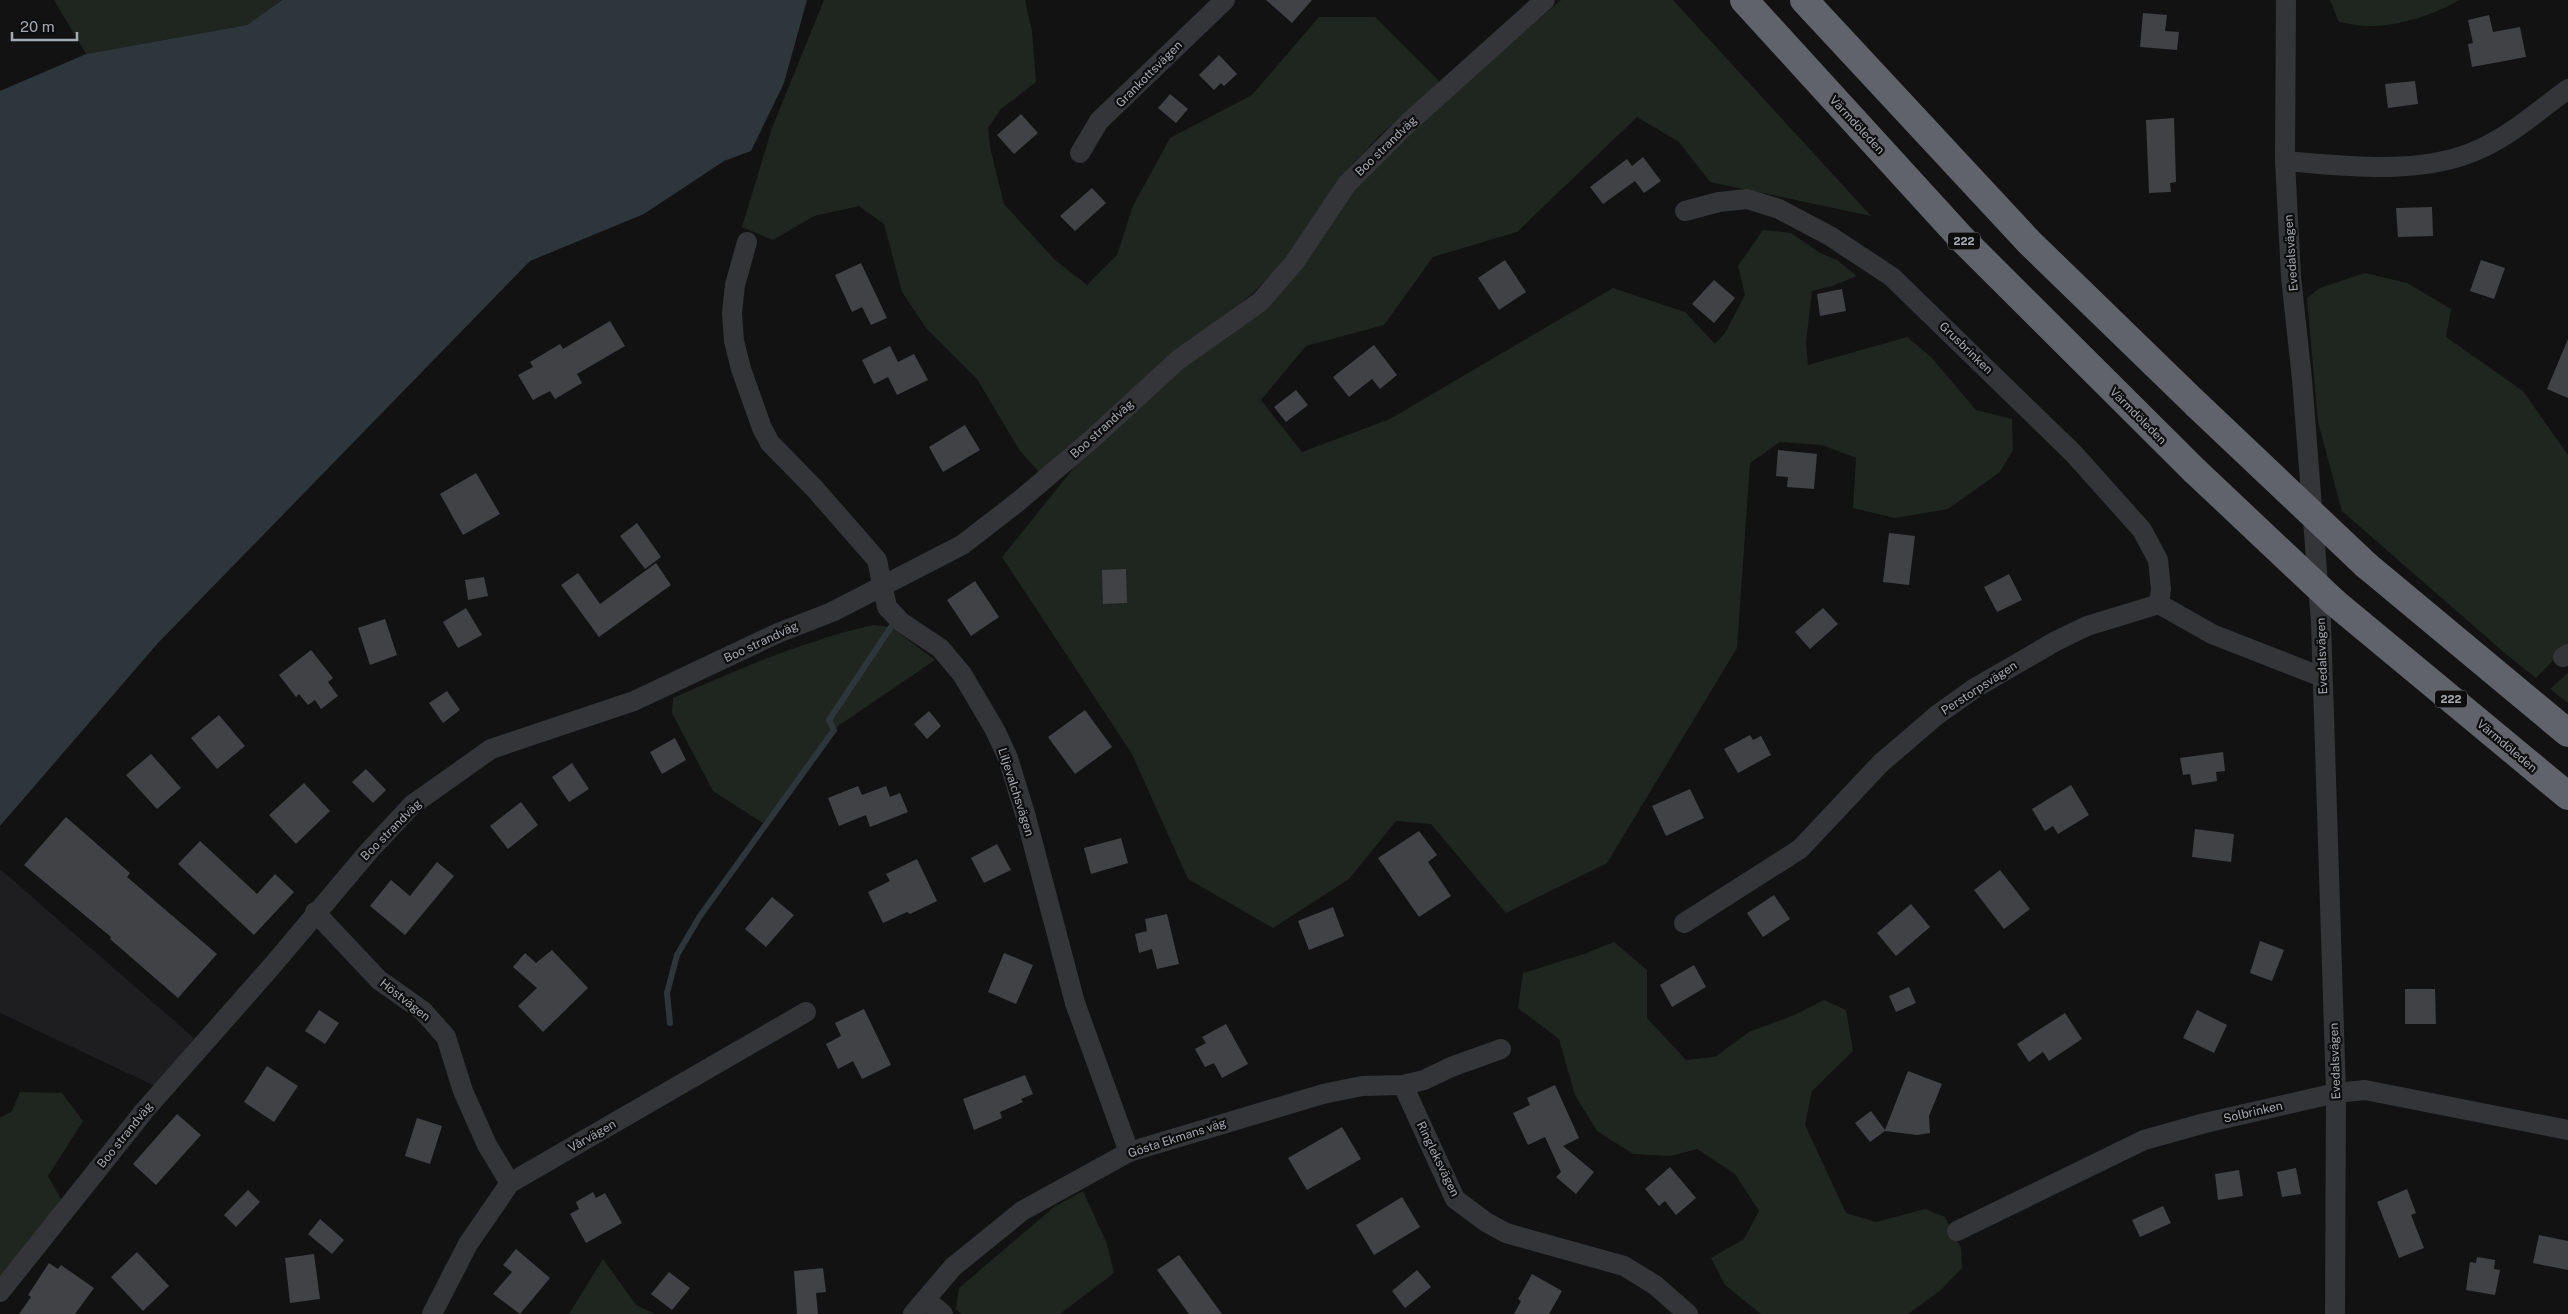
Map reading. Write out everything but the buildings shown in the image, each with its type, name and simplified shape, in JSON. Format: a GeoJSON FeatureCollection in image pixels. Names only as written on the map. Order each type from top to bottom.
{"type":"FeatureCollection","features":[{"type":"Feature","properties":{"kind":"highway","name":"Värmdöleden"},"geometry":{"type":"LineString","coordinates":[[1744,0],[1963,240],[2195,471],[2334,602],[2568,796]]}},
{"type":"Feature","properties":{"kind":"highway"},"geometry":{"type":"LineString","coordinates":[[1804,0],[2029,242],[2197,405],[2366,565],[2568,732]]}},
{"type":"Feature","properties":{"kind":"street","name":"Grankottsvägen"},"geometry":{"type":"LineString","coordinates":[[1080,153],[1099,122],[1225,0]]}},
{"type":"Feature","properties":{"kind":"street","name":"Boo strandväg"},"geometry":{"type":"LineString","coordinates":[[0,1292],[145,1110],[272,966],[316,912],[412,805],[491,749],[634,701],[778,634],[832,612],[962,545],[1092,439],[1178,360],[1260,302],[1294,263],[1347,184],[1407,124],[1545,0]]}},
{"type":"Feature","properties":{"kind":"street","name":"Evedalsvägen"},"geometry":{"type":"LineString","coordinates":[[2286,0],[2285,161],[2291,277],[2302,379],[2320,602],[2336,1093],[2335,1314]]}},
{"type":"Feature","properties":{"kind":"street"},"geometry":{"type":"LineString","coordinates":[[2285,161],[2354,167],[2404,166],[2450,160],[2480,149],[2526,123],[2568,89]]}},
{"type":"Feature","properties":{"kind":"street","name":"Grusbrinken"},"geometry":{"type":"LineString","coordinates":[[1685,211],[1719,202],[1747,198],[1779,209],[1822,231],[1892,277],[2067,447],[2142,530],[2158,560],[2161,589],[2159,604]]}},
{"type":"Feature","properties":{"kind":"street","name":"Liljevalchsvägen"},"geometry":{"type":"LineString","coordinates":[[746,242],[735,286],[732,313],[734,341],[741,369],[762,428],[770,443],[815,489],[877,560],[881,586],[887,606],[901,622],[940,648],[962,674],[995,730],[1008,758],[1026,816],[1075,1003],[1129,1152]]}},
{"type":"Feature","properties":{"kind":"street"},"geometry":{"type":"LineString","coordinates":[[2159,604],[2212,634],[2322,677]]}},
{"type":"Feature","properties":{"kind":"street","name":"Perstorpsvägen"},"geometry":{"type":"LineString","coordinates":[[1684,923],[1800,849],[1881,763],[1937,715],[1976,688],[2056,641],[2087,626],[2159,604]]}},
{"type":"Feature","properties":{"kind":"street","name":"Höstvägen"},"geometry":{"type":"LineString","coordinates":[[316,912],[379,980],[423,1011],[446,1037],[463,1091],[487,1145],[510,1183]]}},
{"type":"Feature","properties":{"kind":"street","name":"Vårvägen"},"geometry":{"type":"LineString","coordinates":[[432,1314],[468,1244],[510,1183],[806,1012]]}},
{"type":"Feature","properties":{"kind":"street"},"geometry":{"type":"LineString","coordinates":[[1403,1085],[1424,1080],[1451,1067],[1501,1049]]}},
{"type":"Feature","properties":{"kind":"street","name":"Gösta Ekmans väg"},"geometry":{"type":"LineString","coordinates":[[920,1307],[953,1267],[1022,1212],[1052,1192],[1129,1152],[1323,1094],[1362,1086],[1403,1085]]}},
{"type":"Feature","properties":{"kind":"street","name":"Ringleksvägen"},"geometry":{"type":"LineString","coordinates":[[1403,1085],[1455,1199],[1506,1233],[1624,1266],[1655,1285],[1688,1314]]}},
{"type":"Feature","properties":{"kind":"street","name":"Solbrinken"},"geometry":{"type":"LineString","coordinates":[[1957,1231],[2144,1140],[2205,1123],[2336,1093],[2364,1090],[2568,1130]]}},
{"type":"Feature","properties":{"kind":"street"},"geometry":{"type":"LineString","coordinates":[[920,1307],[943,1314]]}},
{"type":"Feature","properties":{"kind":"shaded area"},"geometry":{"type":"Polygon","coordinates":[[[54,0],[282,0],[247,25],[86,54],[54,0]]]}},
{"type":"Feature","properties":{"kind":"shaded area"},"geometry":{"type":"Polygon","coordinates":[[[282,0],[807,0],[784,83],[751,151],[724,161],[644,214],[530,261],[158,643],[0,826],[0,91],[86,54],[247,25],[282,0]]]}},
{"type":"Feature","properties":{"kind":"shaded area"},"geometry":{"type":"Polygon","coordinates":[[[824,0],[1025,0],[1032,31],[1036,82],[1001,109],[988,128],[990,147],[1004,204],[1055,260],[1087,285],[1117,255],[1133,206],[1170,138],[1252,95],[1319,17],[1375,17],[1440,82],[1380,135],[1337,181],[1291,255],[1252,294],[1174,356],[1041,474],[1020,451],[977,379],[926,328],[902,292],[884,224],[859,206],[814,216],[773,240],[742,227],[772,128],[824,0]]]}},
{"type":"Feature","properties":{"kind":"shaded area"},"geometry":{"type":"Polygon","coordinates":[[[1561,0],[1673,0],[1871,216],[1710,182],[1679,142],[1637,117],[1517,232],[1433,257],[1384,325],[1306,346],[1261,400],[1302,452],[1390,419],[1613,288],[1685,312],[1715,344],[1725,333],[1745,295],[1738,266],[1763,230],[1791,233],[1820,253],[1837,260],[1857,276],[1832,286],[1812,291],[1806,342],[1808,365],[1907,337],[1931,357],[1976,410],[2012,419],[2013,450],[2000,472],[1948,509],[1895,518],[1853,508],[1856,458],[1822,445],[1780,442],[1750,463],[1737,648],[1607,863],[1506,913],[1431,824],[1396,821],[1349,879],[1273,928],[1188,879],[1132,754],[1002,557],[1077,464],[1181,364],[1265,307],[1356,187],[1413,129],[1561,0]]]}},
{"type":"Feature","properties":{"kind":"shaded area"},"geometry":{"type":"Polygon","coordinates":[[[2330,0],[2459,0],[2438,11],[2415,19],[2378,26],[2360,26],[2339,22],[2330,0]]]}},
{"type":"Feature","properties":{"kind":"shaded area"},"geometry":{"type":"Polygon","coordinates":[[[2365,273],[2407,283],[2451,309],[2446,337],[2523,391],[2568,455],[2568,645],[2536,678],[2342,511],[2318,422],[2307,298],[2320,288],[2365,273]]]}},
{"type":"Feature","properties":{"kind":"shaded area"},"geometry":{"type":"Polygon","coordinates":[[[873,625],[891,627],[935,660],[838,726],[763,823],[713,791],[672,713],[673,698],[796,647],[873,625]]]}},
{"type":"Feature","properties":{"kind":"shaded area"},"geometry":{"type":"Polygon","coordinates":[[[2568,673],[2568,703],[2550,689],[2568,673]]]}},
{"type":"Feature","properties":{"kind":"shaded area"},"geometry":{"type":"Polygon","coordinates":[[[0,869],[195,1039],[155,1086],[0,1013],[0,869]]]}},
{"type":"Feature","properties":{"kind":"shaded area"},"geometry":{"type":"Polygon","coordinates":[[[1614,942],[1647,970],[1647,1018],[1686,1060],[1715,1057],[1749,1032],[1797,1014],[1824,1000],[1846,1010],[1853,1051],[1812,1091],[1805,1125],[1846,1213],[1876,1222],[1925,1209],[1945,1217],[1961,1248],[1962,1268],[1941,1290],[1908,1314],[1761,1314],[1725,1285],[1711,1258],[1744,1239],[1759,1211],[1735,1174],[1697,1149],[1671,1156],[1633,1154],[1597,1131],[1575,1095],[1559,1039],[1518,1008],[1523,973],[1584,954],[1614,942]]]}},
{"type":"Feature","properties":{"kind":"shaded area"},"geometry":{"type":"Polygon","coordinates":[[[20,1092],[62,1093],[83,1121],[48,1176],[62,1201],[0,1279],[0,1118],[12,1111],[20,1092]]]}},
{"type":"Feature","properties":{"kind":"shaded area"},"geometry":{"type":"Polygon","coordinates":[[[1083,1191],[1107,1244],[1114,1273],[1060,1314],[961,1314],[956,1309],[959,1288],[1054,1207],[1083,1191]]]}},
{"type":"Feature","properties":{"kind":"shaded area"},"geometry":{"type":"Polygon","coordinates":[[[603,1259],[636,1305],[655,1314],[569,1314],[603,1259]]]}},
{"type":"Feature","properties":{"kind":"waterway"},"geometry":{"type":"LineString","coordinates":[[670,1023],[667,993],[677,955],[700,916],[834,730],[829,720],[891,627]]}}]}
